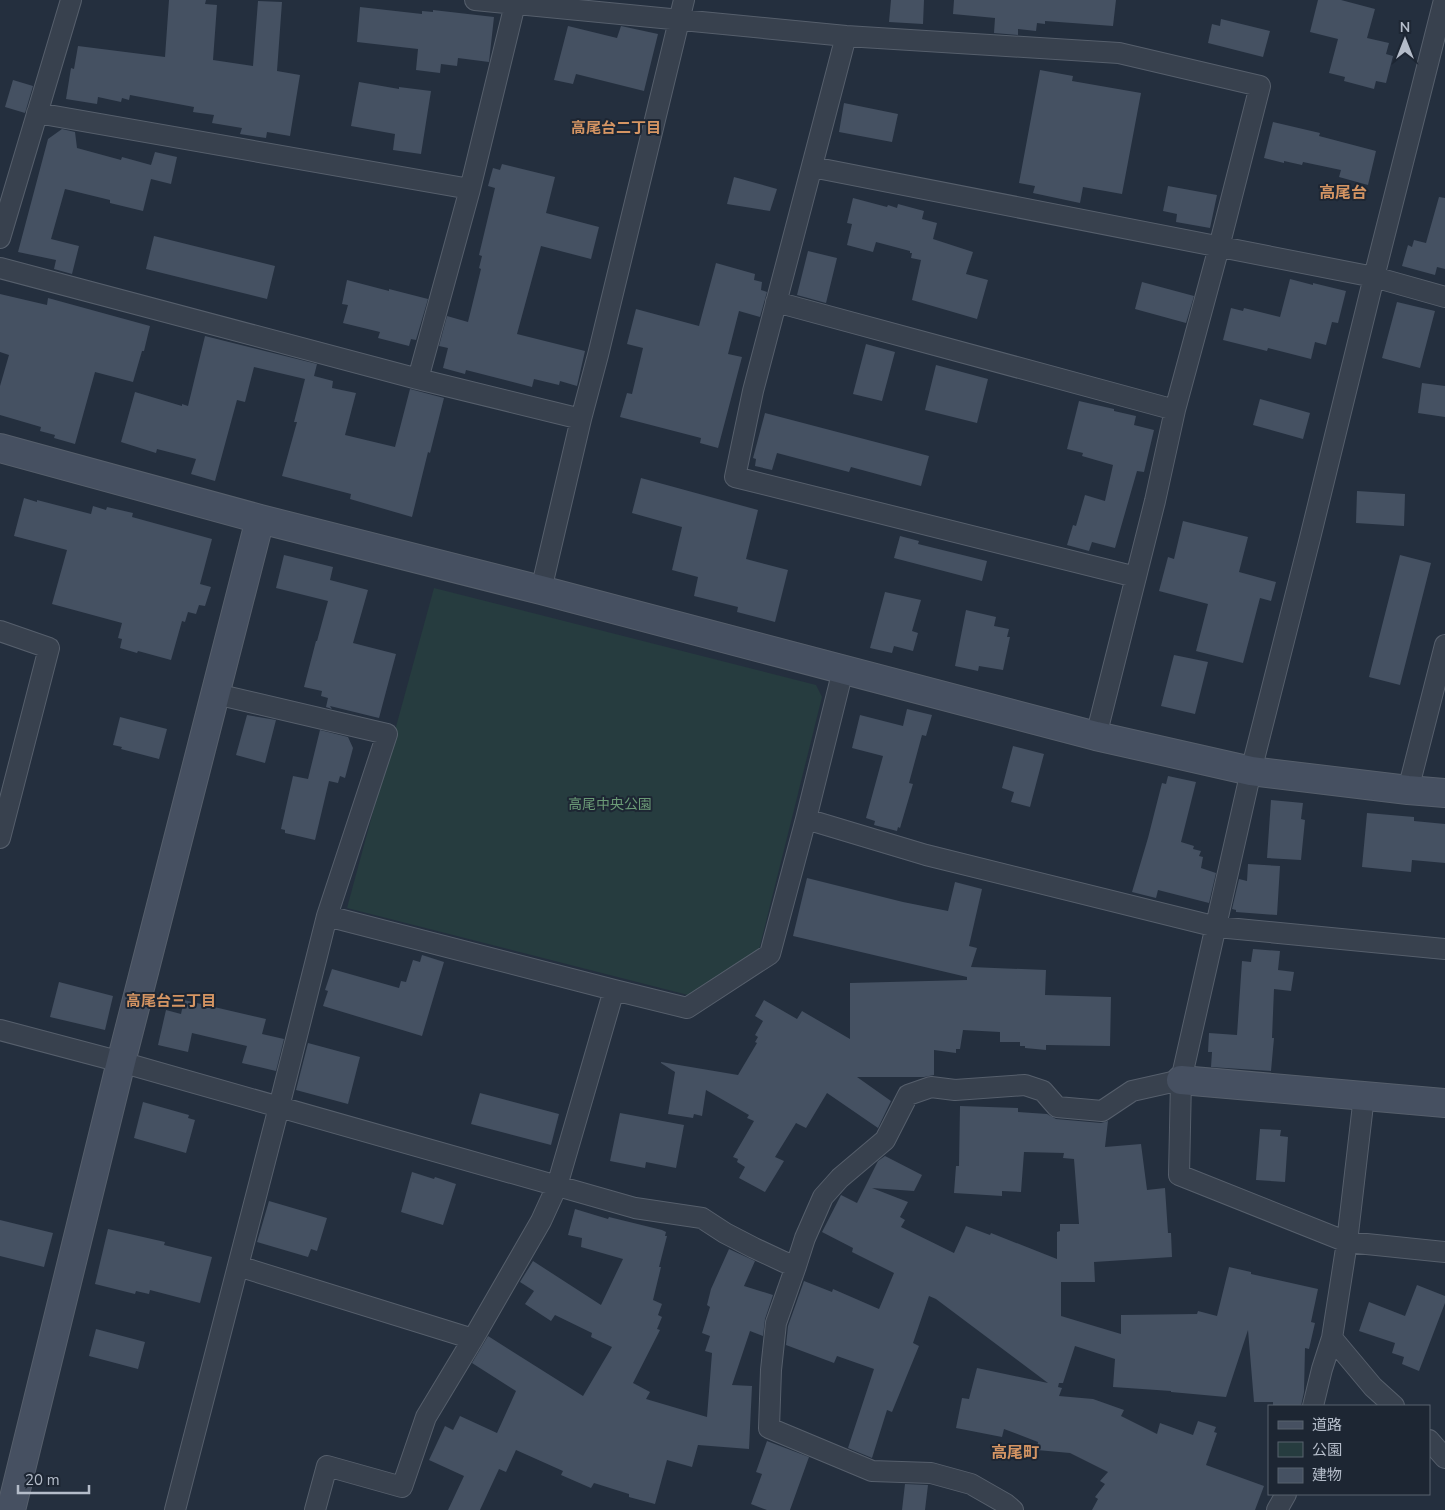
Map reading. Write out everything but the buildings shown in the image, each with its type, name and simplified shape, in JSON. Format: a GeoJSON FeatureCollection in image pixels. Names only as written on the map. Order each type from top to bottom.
{"type":"FeatureCollection","features":[{"type":"Feature","properties":{"kind":"street"},"geometry":{"type":"LineString","coordinates":[[0,238],[71,0]]}},
{"type":"Feature","properties":{"kind":"street"},"geometry":{"type":"LineString","coordinates":[[475,0],[515,4],[682,10],[846,36],[1119,53],[1260,86],[1175,410],[1155,501],[1096,736]]}},
{"type":"Feature","properties":{"kind":"street"},"geometry":{"type":"LineString","coordinates":[[1444,0],[1251,771],[1181,1080],[1179,1175],[1347,1242],[1445,1252]]}},
{"type":"Feature","properties":{"kind":"street"},"geometry":{"type":"LineString","coordinates":[[418,380],[470,189],[515,4]]}},
{"type":"Feature","properties":{"kind":"street"},"geometry":{"type":"LineString","coordinates":[[541,590],[581,419],[682,10]]}},
{"type":"Feature","properties":{"kind":"street"},"geometry":{"type":"LineString","coordinates":[[846,36],[753,391],[735,478],[1136,577]]}},
{"type":"Feature","properties":{"kind":"street"},"geometry":{"type":"LineString","coordinates":[[37,113],[470,189]]}},
{"type":"Feature","properties":{"kind":"street"},"geometry":{"type":"LineString","coordinates":[[812,167],[1374,278],[1445,297]]}},
{"type":"Feature","properties":{"kind":"street"},"geometry":{"type":"LineString","coordinates":[[0,268],[418,380],[581,419]]}},
{"type":"Feature","properties":{"kind":"street"},"geometry":{"type":"LineString","coordinates":[[776,302],[1175,410]]}},
{"type":"Feature","properties":{"kind":"street"},"geometry":{"type":"LineString","coordinates":[[0,448],[260,519],[541,590],[1096,736],[1251,771],[1445,793]]}},
{"type":"Feature","properties":{"kind":"street"},"geometry":{"type":"LineString","coordinates":[[11,1510],[121,1062],[260,519]]}},
{"type":"Feature","properties":{"kind":"street"},"geometry":{"type":"LineString","coordinates":[[0,631],[49,648],[0,838]]}},
{"type":"Feature","properties":{"kind":"street"},"geometry":{"type":"LineString","coordinates":[[1408,790],[1445,644]]}},
{"type":"Feature","properties":{"kind":"street"},"geometry":{"type":"LineString","coordinates":[[327,916],[687,1008],[770,954],[843,670]]}},
{"type":"Feature","properties":{"kind":"street"},"geometry":{"type":"LineString","coordinates":[[175,1510],[327,916],[387,734],[216,694]]}},
{"type":"Feature","properties":{"kind":"street"},"geometry":{"type":"LineString","coordinates":[[806,819],[926,855],[1216,927],[1445,949]]}},
{"type":"Feature","properties":{"kind":"street"},"geometry":{"type":"LineString","coordinates":[[315,1510],[327,1466],[402,1487],[426,1417],[541,1221],[557,1186],[614,990]]}},
{"type":"Feature","properties":{"kind":"street"},"geometry":{"type":"LineString","coordinates":[[0,1030],[121,1062],[635,1208],[702,1218],[754,1248],[796,1266]]}},
{"type":"Feature","properties":{"kind":"street"},"geometry":{"type":"LineString","coordinates":[[1013,1510],[972,1484],[931,1473],[872,1471],[768,1428],[776,1323],[805,1238],[824,1197],[840,1178],[885,1140],[908,1095],[931,1087],[955,1090],[1025,1085],[1043,1091],[1057,1107],[1102,1111],[1132,1091],[1181,1080],[1445,1104]]}},
{"type":"Feature","properties":{"kind":"street"},"geometry":{"type":"LineString","coordinates":[[1313,1405],[1322,1368],[1332,1338],[1347,1242],[1364,1096]]}},
{"type":"Feature","properties":{"kind":"street"},"geometry":{"type":"LineString","coordinates":[[238,1266],[473,1339]]}},
{"type":"Feature","properties":{"kind":"street"},"geometry":{"type":"LineString","coordinates":[[1332,1338],[1373,1387],[1393,1405]]}},
{"type":"Feature","properties":{"kind":"street"},"geometry":{"type":"LineString","coordinates":[[1430,1441],[1445,1458]]}},
{"type":"Feature","properties":{"kind":"street"},"geometry":{"type":"LineString","coordinates":[[1277,1510],[1285,1495]]}},
{"type":"Feature","properties":{"kind":"green space","name":"高尾中央公園"},"geometry":{"type":"Polygon","coordinates":[[[434,588],[816,685],[822,697],[759,950],[688,995],[347,908],[434,588]]]}},
{"type":"Feature","properties":{"kind":"district","name":"高尾台二丁目"},"geometry":{"type":"Point","coordinates":[616,128]}},
{"type":"Feature","properties":{"kind":"district","name":"高尾台"},"geometry":{"type":"Point","coordinates":[1343,192]}},
{"type":"Feature","properties":{"kind":"district","name":"高尾台三丁目"},"geometry":{"type":"Point","coordinates":[171,1001]}},
{"type":"Feature","properties":{"kind":"district","name":"高尾町"},"geometry":{"type":"Point","coordinates":[1015,1452]}}]}
